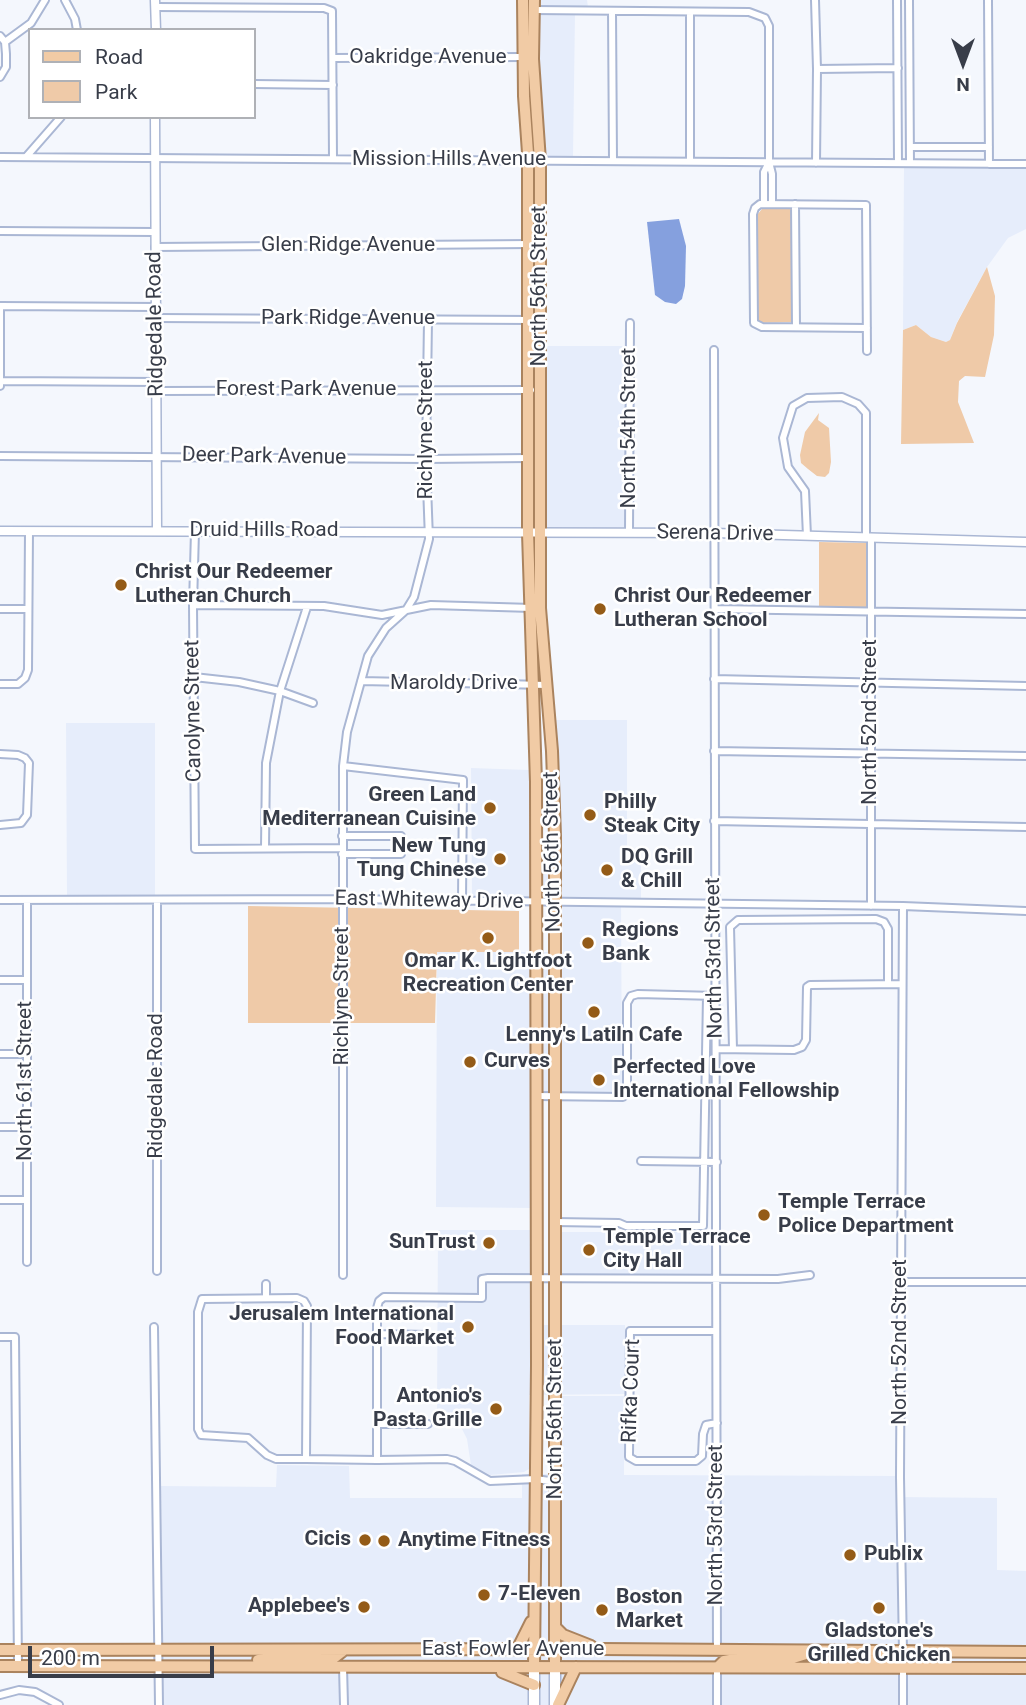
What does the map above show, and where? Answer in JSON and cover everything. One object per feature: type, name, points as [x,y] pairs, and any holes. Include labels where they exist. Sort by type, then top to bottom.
[{"type":"main road","name":"North 56th Street","points":[[529,5],[523,57],[534,244],[534,390],[540,533],[534,685],[537,903],[534,1705]]},
{"type":"main road","name":"North 56th Street","points":[[529,5],[540,161],[534,244]]},
{"type":"main road","name":"North 56th Street","points":[[534,390],[529,458],[528,533],[535,608],[547,685],[554,814],[556,1705]]},
{"type":"main road","points":[[536,814],[554,814]]},
{"type":"main road","points":[[537,966],[555,973]]},
{"type":"main road","points":[[537,979],[555,973]]},
{"type":"main road","points":[[537,1090],[555,1084]]},
{"type":"main road","points":[[517,1650],[533,1616]]},
{"type":"main road","points":[[555,1627],[564,1635],[600,1649]]},
{"type":"main road","name":"East Fowler Avenue","points":[[0,1650],[600,1649],[1026,1652]]},
{"type":"main road","points":[[247,1667],[252,1661],[335,1657],[344,1650]]},
{"type":"main road","points":[[718,1668],[724,1661],[793,1658],[818,1651]]},
{"type":"main road","points":[[794,1668],[838,1660],[891,1660],[903,1652]]},
{"type":"main road","points":[[903,1668],[918,1659],[962,1658],[992,1653]]},
{"type":"main road","points":[[975,1668],[1009,1661],[1026,1661]]},
{"type":"main road","name":"East Fowler Avenue","points":[[0,1666],[1026,1668]]},
{"type":"main road","points":[[556,1705],[576,1667]]},
{"type":"main road","points":[[489,1668],[512,1674],[534,1685]]},
{"type":"street","points":[[5,42],[32,23],[45,0]]},
{"type":"street","points":[[65,0],[76,28]]},
{"type":"street","points":[[815,0],[816,163]]},
{"type":"street","points":[[897,0],[898,163]]},
{"type":"street","points":[[909,0],[910,163]]},
{"type":"street","points":[[988,0],[989,164]]},
{"type":"street","points":[[156,28],[156,3],[324,8],[332,11],[332,159]]},
{"type":"street","points":[[529,5],[612,11],[749,12],[765,18],[769,26],[769,162],[772,174],[772,204]]},
{"type":"street","points":[[612,11],[613,160]]},
{"type":"street","points":[[690,12],[690,160]]},
{"type":"street","points":[[0,36],[5,42],[6,67],[0,76]]},
{"type":"street","name":"Oakridge Avenue","points":[[333,58],[523,57]]},
{"type":"street","points":[[817,69],[898,68]]},
{"type":"street","points":[[256,84],[332,85]]},
{"type":"street","points":[[26,157],[59,119]]},
{"type":"street","name":"Ridgedale Road","points":[[155,119],[157,531]]},
{"type":"street","points":[[909,146],[989,147]]},
{"type":"street","name":"Mission Hills Avenue","points":[[0,157],[1026,164]]},
{"type":"street","points":[[764,204],[764,172],[769,162]]},
{"type":"street","points":[[866,328],[762,327],[754,323],[755,208],[764,204],[866,205],[867,351]]},
{"type":"street","points":[[795,204],[796,327]]},
{"type":"street","points":[[0,231],[155,232]]},
{"type":"street","name":"Glen Ridge Avenue","points":[[155,247],[534,244]]},
{"type":"street","points":[[1,384],[0,306],[156,307]]},
{"type":"street","name":"Park Ridge Avenue","points":[[156,318],[534,320]]},
{"type":"street","name":"Richlyne Street","points":[[343,1275],[343,766],[347,732],[368,656],[386,628],[406,611],[414,597],[429,539],[425,459],[428,320]]},
{"type":"street","name":"North 54th Street","points":[[629,533],[630,323]]},
{"type":"street","name":"North 53rd Street","points":[[714,349],[718,1650]]},
{"type":"street","name":"Forest Park Avenue","points":[[1,384],[534,390]]},
{"type":"street","name":"North 52nd Street","points":[[807,536],[805,491],[788,467],[783,438],[793,406],[807,398],[842,397],[858,404],[866,413],[872,611],[871,906]]},
{"type":"street","name":"Deer Park Avenue","points":[[0,456],[529,458]]},
{"type":"street","name":"Druid Hills Road","points":[[0,531],[528,533]]},
{"type":"street","points":[[0,684],[18,684],[25,678],[28,670],[29,531]]},
{"type":"street","name":"Carolyne Street","points":[[195,531],[195,849],[265,848]]},
{"type":"street","name":"Serena Drive","points":[[528,533],[714,533],[1026,542]]},
{"type":"street","points":[[193,605],[324,606],[382,615],[431,605],[535,608]]},
{"type":"street","points":[[307,607],[280,691],[266,763],[265,848],[401,854],[401,836],[342,836]]},
{"type":"street","points":[[0,609],[28,609]]},
{"type":"street","points":[[715,609],[1026,614]]},
{"type":"street","points":[[194,677],[239,682],[280,691],[313,703]]},
{"type":"street","points":[[714,679],[1026,686]]},
{"type":"street","name":"Maroldy Drive","points":[[361,681],[547,685]]},
{"type":"street","points":[[714,751],[1026,756]]},
{"type":"street","points":[[0,754],[18,755],[29,763],[27,815],[21,823],[0,825]]},
{"type":"street","points":[[343,766],[463,780],[462,902]]},
{"type":"street","points":[[714,821],[1026,827]]},
{"type":"street","name":"East Whiteway Drive","points":[[0,900],[343,900],[903,906],[1026,911]]},
{"type":"street","name":"North 61st Street","points":[[27,900],[27,1262]]},
{"type":"street","name":"Ridgedale Road","points":[[157,900],[157,1271]]},
{"type":"street","name":"North 52nd Street","points":[[903,906],[900,1477],[903,1652]]},
{"type":"street","points":[[733,1049],[730,927],[738,920],[876,919],[884,922],[888,929],[888,984]]},
{"type":"street","points":[[0,980],[25,980]]},
{"type":"street","points":[[716,1049],[794,1050],[802,1047],[806,1040],[807,987],[810,985],[902,984]]},
{"type":"street","points":[[537,1090],[555,1097],[623,1097],[627,1089],[628,999],[638,994],[716,996]]},
{"type":"street","points":[[555,1222],[703,1226],[706,996]]},
{"type":"street","points":[[0,1054],[25,1054]]},
{"type":"street","points":[[627,1089],[716,1090]]},
{"type":"street","points":[[0,1127],[26,1128]]},
{"type":"street","points":[[641,1161],[717,1162]]},
{"type":"street","points":[[0,1200],[27,1200]]},
{"type":"street","points":[[377,1460],[377,1308],[384,1297],[482,1298],[482,1279],[778,1279],[810,1275]]},
{"type":"street","points":[[902,1282],[1026,1282]]},
{"type":"street","points":[[266,1284],[266,1298]]},
{"type":"street","points":[[306,1460],[307,1306],[304,1301],[297,1298],[202,1299],[199,1305],[198,1429],[205,1437],[248,1438],[267,1455],[276,1459],[306,1460],[447,1460],[455,1461],[490,1481],[536,1479],[556,1482]]},
{"type":"street","points":[[154,1327],[159,1705]]},
{"type":"street","name":"Rifka Court","points":[[716,1331],[630,1331],[629,1457],[636,1461],[696,1461],[702,1456],[706,1425],[717,1423]]},
{"type":"street","points":[[377,1334],[427,1335]]},
{"type":"street","points":[[0,1337],[15,1337],[18,1666]]},
{"type":"street","points":[[377,1424],[428,1424]]},
{"type":"street","points":[[343,1667],[344,1705]]},
{"type":"street","points":[[718,1668],[718,1705]]},
{"type":"street","points":[[903,1668],[903,1705]]},
{"type":"street","points":[[0,1695],[19,1690],[34,1692],[60,1705]]},
{"type":"shaded area","points":[[538,0],[587,0],[588,7],[538,7]]},
{"type":"shaded area","points":[[538,14],[575,14],[573,156],[543,157],[536,57]]},
{"type":"shaded area","points":[[904,166],[1026,168],[1026,229],[1008,238],[987,267],[950,340],[946,342],[931,337],[916,325],[903,330]]},
{"type":"shaded area","points":[[543,346],[627,346],[626,530],[543,530]]},
{"type":"shaded area","points":[[556,720],[627,720],[627,855],[641,855],[641,898],[621,899],[622,1094],[532,1093],[532,1208],[436,1207],[437,952],[563,952],[562,896],[472,896],[471,768],[529,770],[530,855],[561,856]]},
{"type":"shaded area","points":[[66,723],[155,723],[155,895],[67,895]]},
{"type":"shaded area","points":[[438,1230],[531,1230],[531,1325],[625,1325],[625,1394],[529,1395],[529,1469],[524,1472],[490,1475],[471,1465],[467,1439],[462,1429],[437,1409]]},
{"type":"shaded area","points":[[561,1232],[713,1232],[714,1275],[560,1274]]},
{"type":"shaded area","points":[[559,1396],[624,1396],[624,1475],[897,1476],[898,1497],[997,1498],[997,1570],[1026,1571],[1026,1705],[162,1705],[161,1486],[276,1487],[277,1465],[349,1466],[350,1498],[522,1498],[522,1474],[563,1474]]},
{"type":"green space","points":[[762,209],[792,209],[792,322],[757,323],[757,215]]},
{"type":"green space","points":[[987,267],[995,296],[994,335],[985,377],[965,376],[959,381],[958,402],[974,443],[901,444],[903,330],[916,325],[931,337],[946,342],[950,340]]},
{"type":"green space","points":[[819,413],[818,420],[829,428],[831,462],[829,473],[825,477],[817,476],[801,463],[800,455],[805,432]]},
{"type":"green space","points":[[819,542],[867,543],[867,608],[819,607]]},
{"type":"green space","points":[[248,906],[519,911],[519,952],[437,952],[435,1023],[248,1023]]},
{"type":"water","points":[[679,219],[686,246],[685,286],[682,299],[676,304],[665,302],[655,295],[647,222]]},
{"type":"place","name":"Christ Our Redeemer Lutheran Church","points":[[121,585]]},
{"type":"place","name":"Christ Our Redeemer Lutheran School","points":[[600,609]]},
{"type":"place","name":"Green Land Mediterranean Cuisine","points":[[490,808]]},
{"type":"place","name":"Philly Steak City","points":[[590,815]]},
{"type":"place","name":"New Tung Tung Chinese","points":[[500,859]]},
{"type":"place","name":"DQ Grill & Chill","points":[[607,870]]},
{"type":"place","name":"Omar K. Lightfoot Recreation Center","points":[[488,938]]},
{"type":"place","name":"Regions Bank","points":[[588,943]]},
{"type":"place","name":"Lenny's Latiln Cafe","points":[[594,1012]]},
{"type":"place","name":"Curves","points":[[470,1062]]},
{"type":"place","name":"Perfected Love International Fellowship","points":[[599,1080]]},
{"type":"place","name":"Temple Terrace Police Department","points":[[764,1215]]},
{"type":"place","name":"SunTrust","points":[[489,1243]]},
{"type":"place","name":"Temple Terrace City Hall","points":[[589,1250]]},
{"type":"place","name":"Jerusalem International Food Market","points":[[468,1327]]},
{"type":"place","name":"Antonio's Pasta Grille","points":[[496,1409]]},
{"type":"place","name":"Cicis","points":[[365,1540]]},
{"type":"place","name":"Anytime Fitness","points":[[384,1541]]},
{"type":"place","name":"Publix","points":[[850,1555]]},
{"type":"place","name":"7-Eleven","points":[[484,1595]]},
{"type":"place","name":"Applebee's","points":[[364,1607]]},
{"type":"place","name":"Gladstone's Grilled Chicken","points":[[879,1608]]},
{"type":"place","name":"Boston Market","points":[[602,1610]]}]
